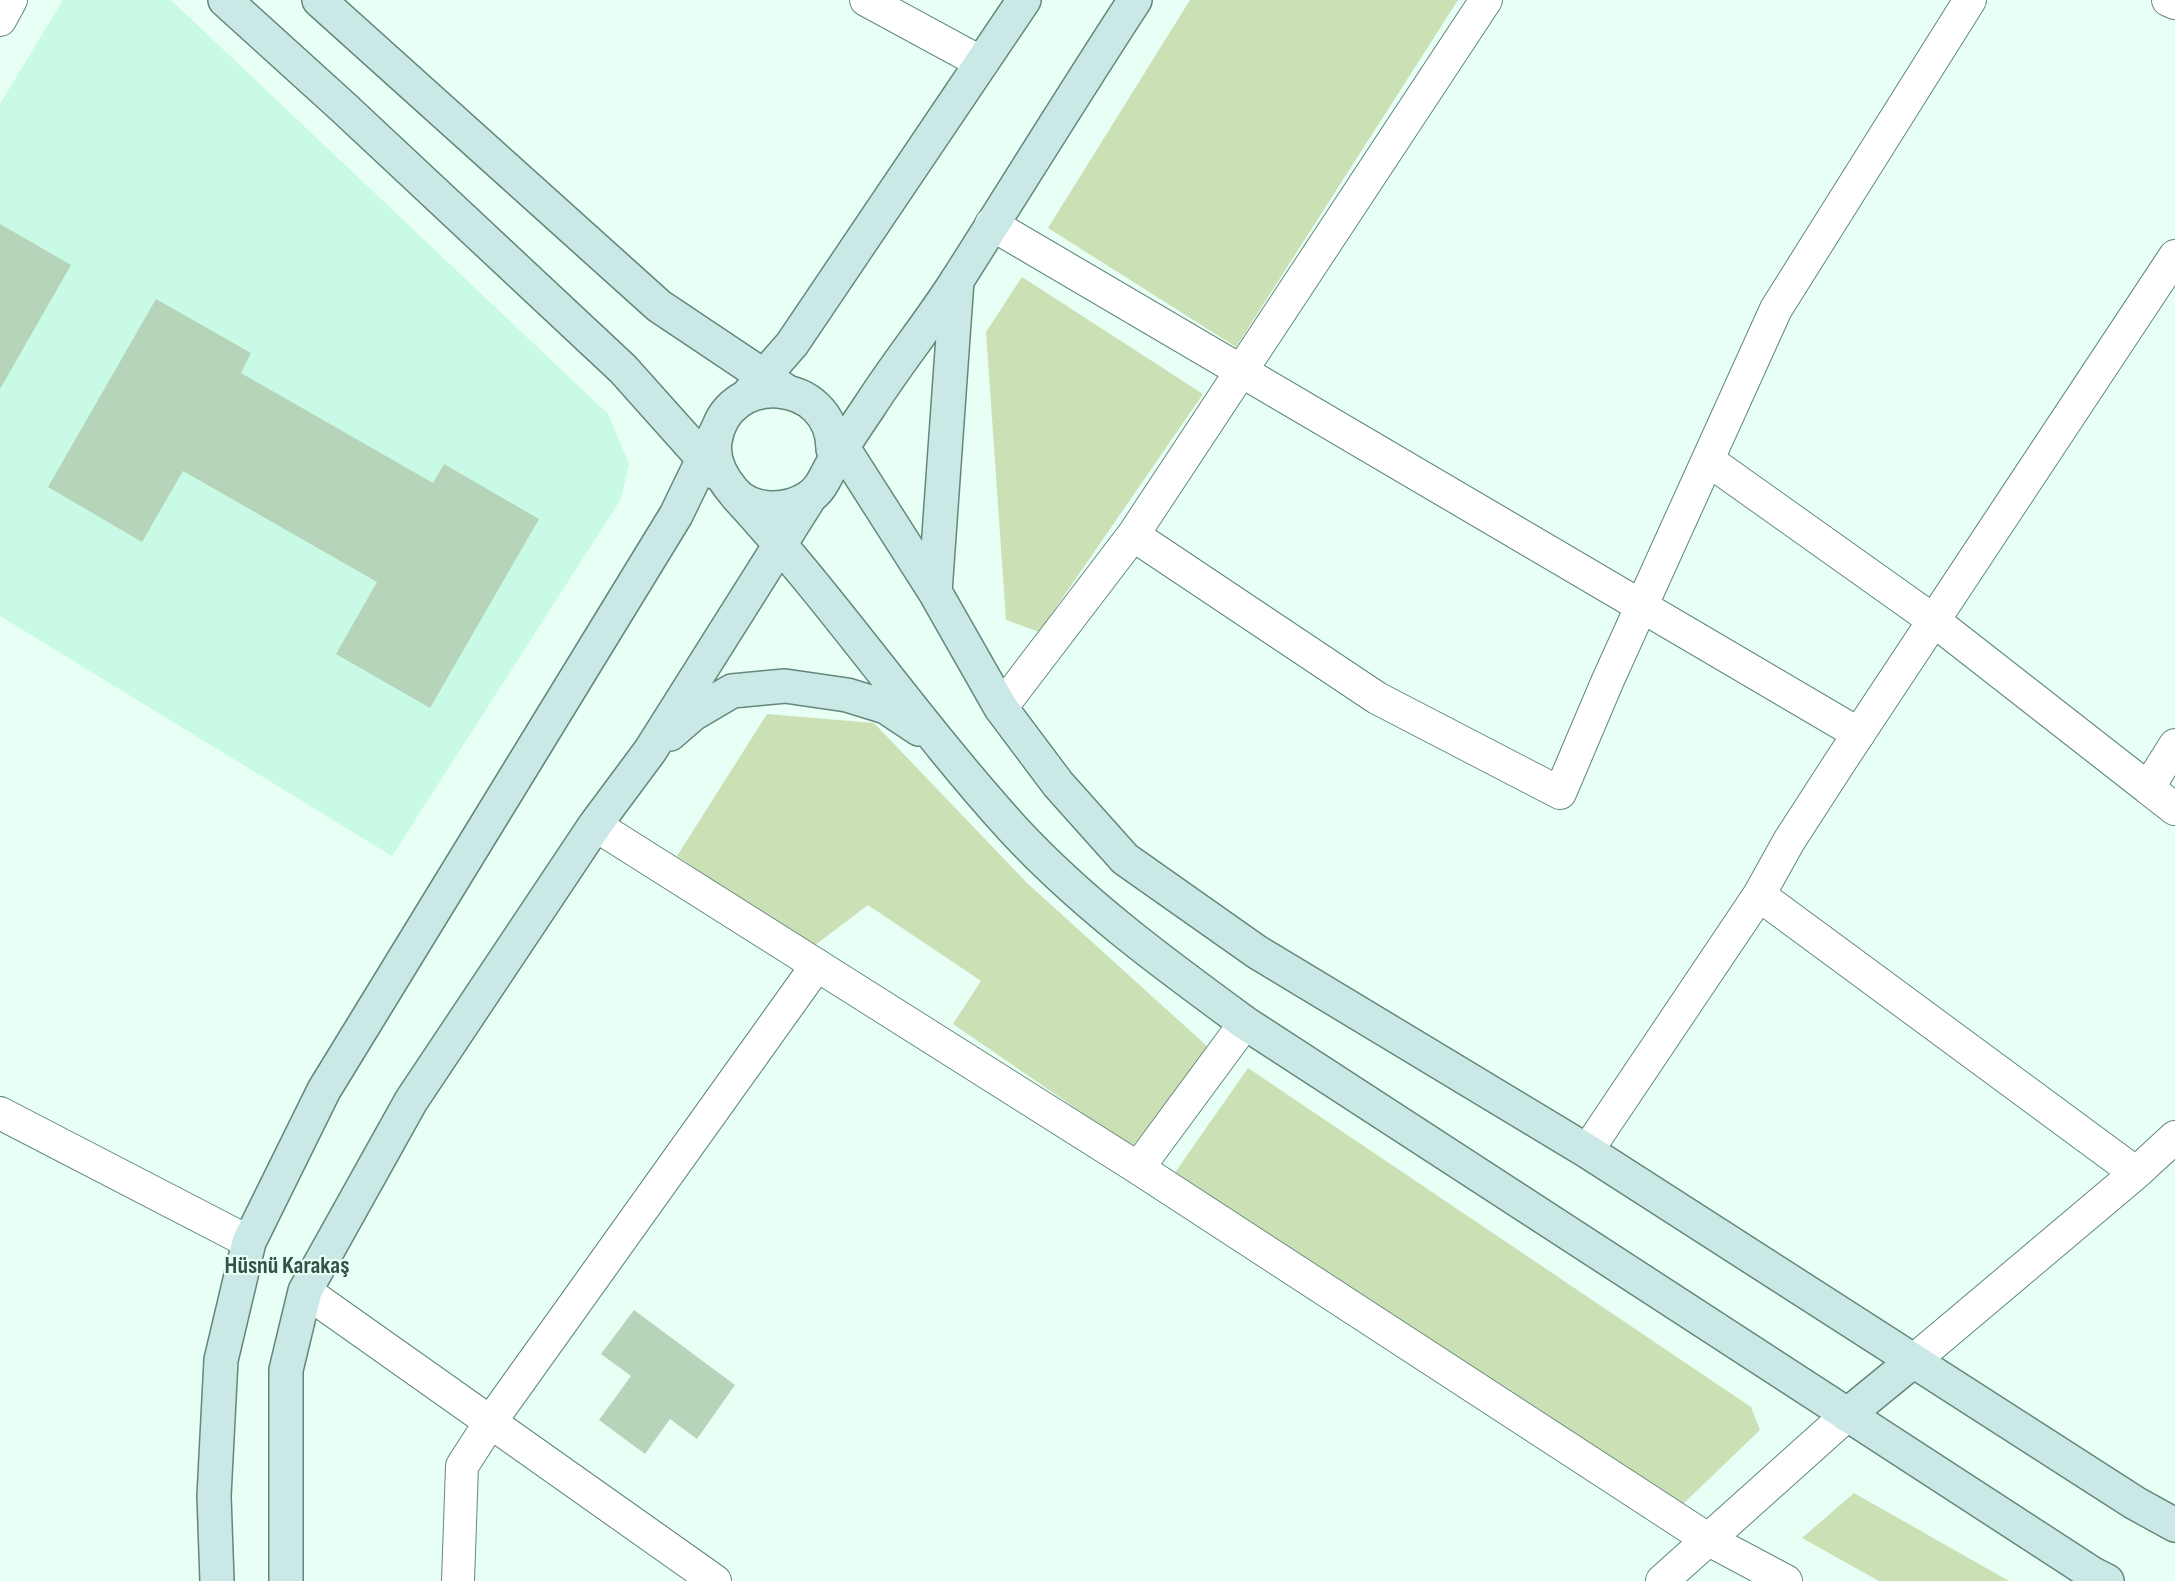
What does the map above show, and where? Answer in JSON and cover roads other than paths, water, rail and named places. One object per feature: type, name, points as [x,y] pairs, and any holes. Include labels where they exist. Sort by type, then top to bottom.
[{"type":"street","points":[[0,20],[11,0]]},
{"type":"street","points":[[225,0],[623,369],[780,543],[1012,828],[1086,901],[1184,979],[1245,1023],[1847,1415],[2107,1581]]},
{"type":"street","points":[[319,0],[659,306],[766,387],[804,398],[819,410],[835,447],[935,592],[1001,708],[1058,783],[1125,859],[1257,952],[1587,1151],[2135,1503],[2175,1525]]},
{"type":"street","points":[[866,0],[981,63]]},
{"type":"street","points":[[810,497],[792,506],[772,509],[753,505],[721,478],[720,424],[731,407],[766,387],[792,344],[1024,0]]},
{"type":"street","points":[[286,1581],[286,1370],[305,1291],[411,1101],[595,825],[650,751],[780,543],[810,497],[824,483],[835,447],[869,406],[957,280],[1135,0]]},
{"type":"street","points":[[1001,708],[1133,535],[1486,0]]},
{"type":"street","points":[[1133,535],[1377,699],[1560,793],[1641,607],[1776,309],[1970,0]]},
{"type":"street","points":[[2168,0],[2175,3]]},
{"type":"street","points":[[991,224],[1859,734]]},
{"type":"street","points":[[1587,1151],[1759,895],[1789,841],[2175,256]]},
{"type":"street","points":[[935,592],[957,280]]},
{"type":"street","points":[[1708,460],[1934,620],[2175,809]]},
{"type":"street","points":[[217,1581],[214,1496],[221,1360],[249,1242],[324,1090],[676,515],[721,478]]},
{"type":"street","points":[[650,751],[693,714],[732,691],[785,686],[847,694],[886,707],[941,743]]},
{"type":"street","points":[[2148,788],[2175,745]]},
{"type":"street","points":[[595,825],[1138,1168],[1709,1540],[1786,1581]]},
{"type":"street","points":[[1759,895],[2136,1173]]},
{"type":"street","points":[[458,1581],[462,1466],[491,1421],[817,965]]},
{"type":"street","points":[[1138,1168],[1245,1023]]},
{"type":"street","points":[[0,1113],[249,1242]]},
{"type":"street","points":[[1662,1581],[1847,1415],[2136,1173],[2175,1137]]},
{"type":"street","points":[[305,1291],[715,1581]]},
{"type":"district","name":"Hüsnü Karakaş","points":[[287,1267]]}]
